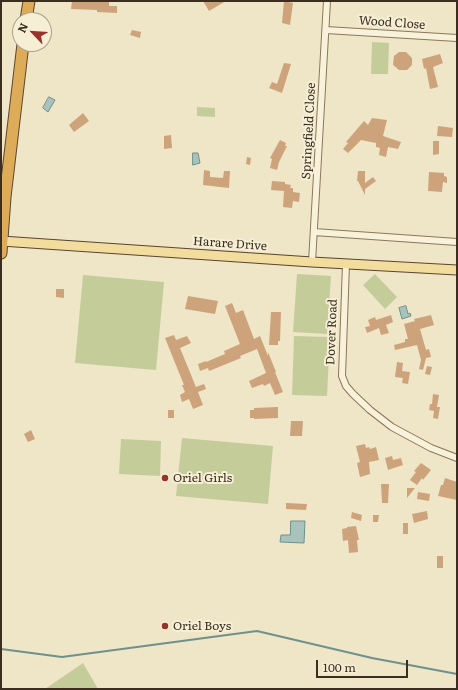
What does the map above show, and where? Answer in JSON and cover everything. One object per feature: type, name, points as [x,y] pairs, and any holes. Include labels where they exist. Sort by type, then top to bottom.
[{"type":"highway","points":[[27,12],[29,1]]},
{"type":"highway","points":[[1,253],[22,52]]},
{"type":"main road","name":"Harare Drive","points":[[2,241],[312,262],[457,270]]},
{"type":"street","name":"Springfield Close","points":[[312,262],[327,1]]},
{"type":"street","name":"Wood Close","points":[[326,30],[457,38]]},
{"type":"street","points":[[1,192],[8,178]]},
{"type":"street","points":[[314,232],[457,242]]},
{"type":"street","name":"Dover Road","points":[[346,264],[342,376],[346,386],[370,410],[392,427],[431,448],[457,458]]},
{"type":"green space","points":[[372,42],[389,43],[388,74],[371,74]]},
{"type":"green space","points":[[197,107],[215,108],[215,117],[197,116]]},
{"type":"green space","points":[[297,274],[331,276],[327,334],[293,332]]},
{"type":"green space","points":[[375,274],[397,297],[385,309],[363,285]]},
{"type":"green space","points":[[83,275],[164,282],[156,370],[75,363]]},
{"type":"green space","points":[[294,336],[330,337],[327,396],[292,395]]},
{"type":"green space","points":[[182,438],[273,446],[268,504],[176,496]]},
{"type":"green space","points":[[121,439],[161,441],[160,476],[119,474]]},
{"type":"green space","points":[[83,663],[98,689],[45,689]]},
{"type":"water","points":[[49,97],[55,100],[48,112],[43,108]]},
{"type":"water","points":[[193,153],[198,153],[200,163],[193,165]]},
{"type":"water","points":[[406,306],[408,314],[410,313],[411,316],[402,319],[399,308]]},
{"type":"water","points":[[291,521],[305,521],[304,543],[280,542],[281,535],[290,535]]},
{"type":"building","points":[[72,1],[109,1],[109,6],[117,6],[117,13],[97,12],[97,10],[71,9]]},
{"type":"building","points":[[203,1],[226,1],[209,11]]},
{"type":"building","points":[[284,1],[293,3],[290,25],[282,23]]},
{"type":"building","points":[[132,30],[141,32],[140,38],[130,35]]},
{"type":"building","points":[[399,52],[406,52],[412,58],[412,65],[407,70],[399,70],[393,65],[394,56]]},
{"type":"building","points":[[440,54],[443,63],[433,67],[438,87],[430,89],[426,68],[424,69],[422,59]]},
{"type":"building","points":[[284,63],[291,64],[282,93],[269,88],[272,82],[277,84]]},
{"type":"building","points":[[83,113],[89,121],[74,132],[69,125]]},
{"type":"building","points":[[372,118],[387,120],[383,136],[401,142],[398,149],[388,147],[386,157],[379,155],[380,148],[376,147],[376,143],[361,140],[348,153],[343,149],[348,143],[346,142],[364,121],[368,125]]},
{"type":"building","points":[[438,126],[453,128],[452,137],[437,136]]},
{"type":"building","points":[[171,135],[172,148],[164,149],[164,136]]},
{"type":"building","points":[[280,140],[286,143],[285,146],[287,146],[279,162],[277,170],[270,168],[272,159],[270,158]]},
{"type":"building","points":[[433,141],[439,141],[439,154],[433,155]]},
{"type":"building","points":[[247,157],[251,158],[250,165],[246,164]]},
{"type":"building","points":[[204,170],[210,171],[210,177],[223,178],[224,171],[230,171],[229,188],[203,185]]},
{"type":"building","points":[[358,171],[365,171],[365,183],[373,177],[376,181],[365,189],[365,195],[357,181]]},
{"type":"building","points":[[429,172],[444,173],[444,176],[447,177],[447,183],[443,182],[442,192],[428,191]]},
{"type":"building","points":[[272,181],[285,182],[285,184],[291,185],[290,188],[293,188],[293,192],[300,193],[299,202],[293,201],[292,208],[283,207],[284,191],[271,190]]},
{"type":"building","points":[[56,289],[64,289],[64,298],[56,297]]},
{"type":"building","points":[[188,296],[218,301],[215,314],[185,309]]},
{"type":"building","points":[[232,303],[236,313],[243,310],[254,339],[260,336],[268,356],[268,352],[283,392],[275,395],[270,383],[264,386],[263,384],[252,388],[249,381],[266,373],[257,349],[240,356],[241,358],[209,371],[208,368],[200,371],[198,364],[225,354],[224,351],[240,344],[225,306]]},
{"type":"building","points":[[271,312],[281,312],[280,341],[278,341],[278,345],[269,345]]},
{"type":"building","points":[[391,315],[393,322],[386,325],[389,333],[381,335],[379,328],[367,333],[365,327],[370,326],[368,320],[375,317],[376,320]]},
{"type":"building","points":[[431,315],[434,325],[420,329],[426,350],[429,349],[431,357],[426,358],[423,370],[419,369],[421,360],[417,345],[395,350],[394,345],[405,342],[405,339],[408,339],[404,324],[415,321],[414,319]]},
{"type":"building","points":[[174,335],[176,340],[187,336],[191,343],[180,348],[196,387],[204,384],[206,389],[198,392],[203,405],[193,409],[189,399],[182,402],[180,395],[185,392],[182,385],[184,385],[165,338]]},
{"type":"building","points":[[397,362],[403,363],[402,371],[410,372],[408,384],[402,383],[403,378],[395,377]]},
{"type":"building","points":[[427,366],[432,367],[430,375],[425,374]]},
{"type":"building","points":[[433,394],[439,395],[437,407],[440,407],[438,419],[433,418],[434,411],[429,410],[430,404],[432,404]]},
{"type":"building","points":[[278,407],[278,418],[250,418],[250,410],[254,410],[254,408]]},
{"type":"building","points":[[168,410],[174,410],[174,418],[168,418]]},
{"type":"building","points":[[291,421],[303,421],[302,436],[290,436]]},
{"type":"building","points":[[31,430],[35,439],[28,442],[24,434]]},
{"type":"building","points":[[365,444],[366,448],[369,447],[370,449],[376,447],[379,460],[369,462],[370,474],[360,477],[357,463],[360,462],[356,446]]},
{"type":"building","points":[[392,456],[393,460],[401,458],[403,465],[388,470],[385,458]]},
{"type":"building","points":[[421,463],[431,470],[417,485],[410,480],[416,472],[414,471]]},
{"type":"building","points":[[445,478],[457,482],[457,500],[438,496]]},
{"type":"building","points":[[381,484],[389,484],[388,503],[382,503]]},
{"type":"building","points":[[407,488],[415,488],[407,498]]},
{"type":"building","points":[[418,492],[430,494],[429,501],[417,499]]},
{"type":"building","points":[[286,503],[307,504],[306,510],[286,509]]},
{"type":"building","points":[[427,511],[428,519],[414,523],[412,514]]},
{"type":"building","points":[[352,512],[362,515],[361,521],[351,518]]},
{"type":"building","points":[[373,515],[379,515],[378,522],[373,522]]},
{"type":"building","points":[[403,523],[408,523],[408,534],[403,534]]},
{"type":"building","points":[[356,526],[359,540],[357,540],[358,552],[349,553],[348,540],[343,541],[342,529]]},
{"type":"building","points":[[437,556],[443,556],[443,568],[437,568]]},
{"type":"waterway","points":[[1,649],[62,657],[257,631],[372,658],[457,674]]},
{"type":"place","name":"Oriel Girls","points":[[165,478]]},
{"type":"place","name":"Oriel Boys","points":[[165,626]]}]
